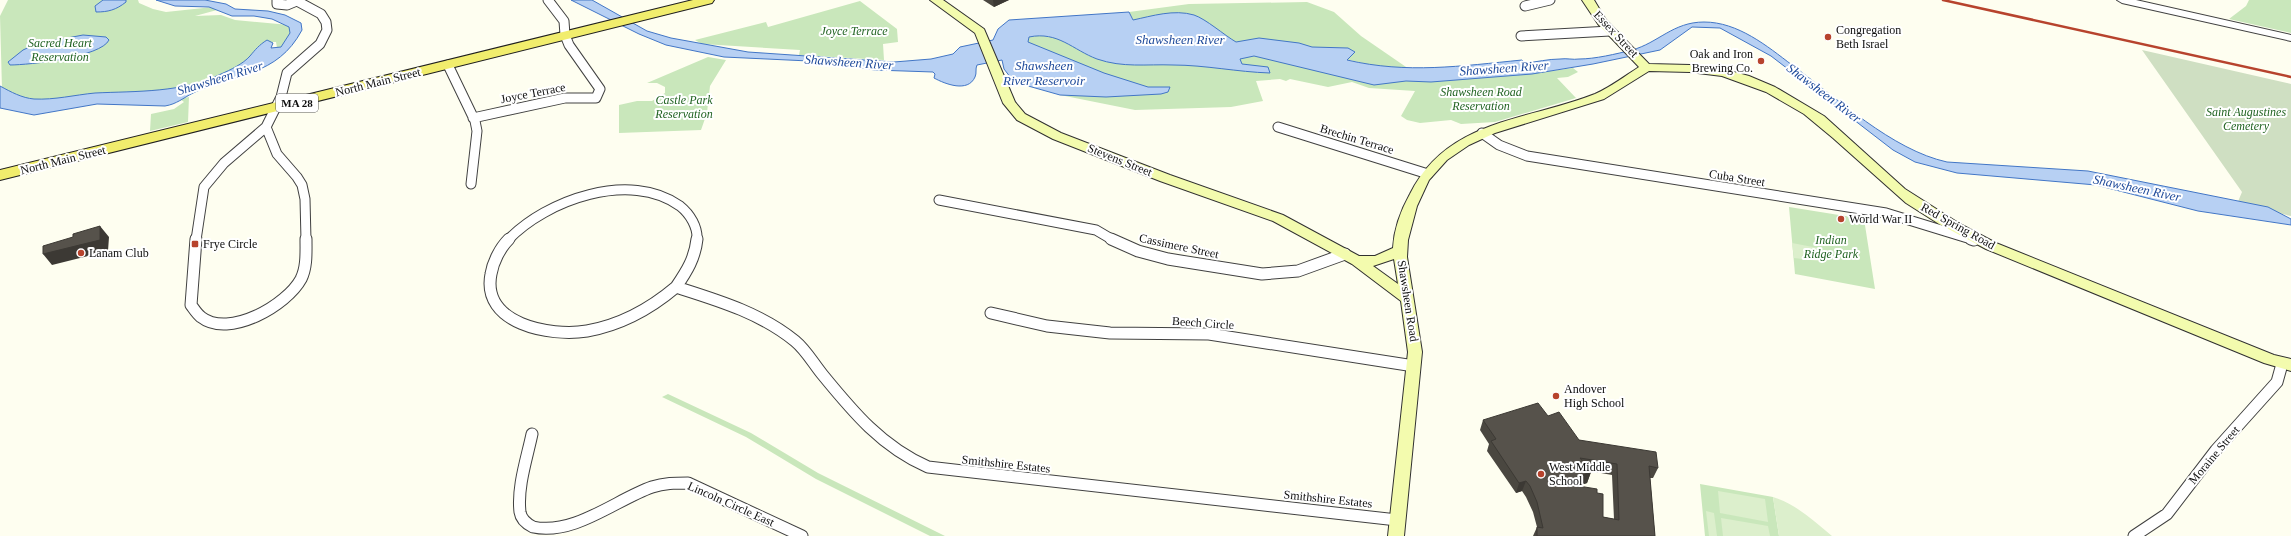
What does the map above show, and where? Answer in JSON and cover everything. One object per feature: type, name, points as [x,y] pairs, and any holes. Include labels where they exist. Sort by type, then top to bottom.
[{"type":"main road","name":"North Main Street","points":[[0,175],[708,0]]},
{"type":"main road","name":"Stevens Street","points":[[936,0],[980,31],[1009,103],[1014,111],[1028,122],[1057,136],[1165,178],[1278,218],[1357,261],[1407,298]]},
{"type":"main road","name":"Essex Street","points":[[1588,0],[1610,32],[1643,63]]},
{"type":"main road","name":"Shawsheen Road","points":[[1397,528],[1414,366],[1414,340],[1400,251],[1407,216],[1413,198],[1428,174],[1457,146],[1482,132],[1600,96],[1618,87],[1643,63]]},
{"type":"main road","name":"Red Spring Road","points":[[1643,63],[1716,71],[1756,84],[1821,120],[1876,172],[1902,193],[1934,215],[1991,246],[2287,364]]},
{"type":"main road","points":[[1357,261],[1377,261],[1400,251]]},
{"type":"street","points":[[266,127],[277,154],[303,187],[305,254],[303,274],[296,286],[284,299],[265,312],[237,321],[220,323],[206,322],[197,315],[191,305],[202,193],[217,170],[266,127],[274,108],[281,97],[288,73],[321,43],[326,33],[327,25],[324,18],[310,6],[298,1],[282,5],[277,4],[277,0]]},
{"type":"street","points":[[548,0],[564,21],[565,35]]},
{"type":"street","points":[[1525,6],[1550,0]]},
{"type":"street","points":[[2122,0],[2291,38]]},
{"type":"street","points":[[1521,36],[1610,32]]},
{"type":"street","name":"Joyce Terrace","points":[[473,118],[565,98],[596,98],[600,89],[598,83],[569,45],[565,35]]},
{"type":"street","points":[[448,65],[473,118],[477,131],[471,184]]},
{"type":"street","name":"Brechin Terrace","points":[[1278,127],[1428,174]]},
{"type":"street","name":"Cuba Street","points":[[1482,132],[1499,145],[1527,156],[1886,213],[1910,219],[1991,246]]},
{"type":"street","points":[[635,191],[661,197],[672,202],[690,215],[695,224],[698,233],[697,254],[689,271],[676,287],[651,307],[630,318],[602,327],[568,332],[536,330],[511,319],[494,303],[489,283],[492,266],[500,250],[509,239],[531,220],[559,205],[582,197],[605,192],[635,191]]},
{"type":"street","name":"Cassimere Street","points":[[940,200],[1096,230],[1113,242],[1144,254],[1230,269],[1269,274],[1292,272],[1323,264],[1345,254]]},
{"type":"street","name":"Smithshire Estates","points":[[676,287],[740,309],[768,323],[796,342],[855,414],[877,436],[906,459],[928,467],[1397,528]]},
{"type":"street","name":"Beech Circle","points":[[991,313],[1047,326],[1110,333],[1209,334],[1414,366]]},
{"type":"street","name":"Moraine Street","points":[[2134,536],[2167,514],[2216,450],[2277,382],[2287,364]]},
{"type":"street","name":"Lincoln Circle East","points":[[532,434],[520,490],[519,506],[522,520],[537,530],[555,533],[584,528],[649,489],[668,482],[680,482],[788,533],[802,536]]},
{"type":"green space","name":"Sacred Heart Reservation","points":[[8,0],[138,0],[139,3],[153,9],[166,12],[213,7],[217,10],[195,16],[221,15],[235,20],[300,26],[288,48],[277,48],[276,42],[269,42],[239,73],[159,92],[33,102],[2,89],[0,16]]},
{"type":"green space","points":[[2249,0],[2291,0],[2291,33],[2229,19],[2246,6]]},
{"type":"green space","name":"Joyce Terrace","points":[[860,1],[897,29],[898,42],[883,44],[884,60],[799,55],[800,50],[702,44],[695,40],[766,22],[768,27]]},
{"type":"green space","points":[[1307,2],[1334,12],[1361,36],[1409,69],[1371,65],[1345,59],[1213,46],[1138,29],[1129,12],[1189,4]]},
{"type":"green space","name":"Shawsheen Road Reservation","points":[[1015,32],[1061,38],[1097,59],[1224,55],[1263,56],[1340,73],[1551,71],[1573,68],[1578,72],[1568,77],[1557,78],[1576,98],[1495,122],[1461,124],[1451,120],[1420,123],[1407,120],[1401,116],[1415,91],[1369,88],[1352,82],[1328,87],[1290,79],[1286,81],[1280,79],[1256,81],[1263,101],[1231,107],[1135,110],[1060,95],[1079,94]]},
{"type":"green space","name":"Saint Augustines Cemetery","points":[[2142,50],[2291,84],[2291,216],[2237,204],[2242,192]]},
{"type":"green space","name":"Castle Park Reservation","points":[[708,57],[726,60],[710,86],[707,113],[701,130],[619,133],[619,105],[637,101],[652,101],[665,93],[665,87],[657,83],[647,83]]},
{"type":"green space","points":[[189,97],[188,122],[150,131],[151,114],[174,109],[184,102],[180,99]]},
{"type":"green space","name":"Indian Ridge Park","points":[[1789,207],[1864,219],[1875,289],[1795,274]]},
{"type":"green space","points":[[1792,243],[1818,248],[1819,261],[1794,258]]},
{"type":"green space","points":[[668,394],[751,433],[818,473],[945,536],[930,536],[816,479],[746,437],[662,397]]},
{"type":"green space","points":[[1700,484],[1773,497],[1779,536],[1705,536]]},
{"type":"green space","points":[[1718,491],[1765,499],[1768,522],[1720,513]]},
{"type":"green space","points":[[1773,497],[1797,508],[1832,536],[1779,536]]},
{"type":"green space","points":[[1706,511],[1714,513],[1717,536],[1709,536]]},
{"type":"green space","points":[[1721,518],[1768,526],[1770,536],[1723,536]]},
{"type":"water","points":[[103,0],[126,0],[126,2],[112,10],[96,12],[95,6]]},
{"type":"water","name":"Shawsheen River","points":[[156,0],[205,0],[226,4],[235,9],[268,11],[285,15],[301,23],[302,30],[292,45],[280,57],[268,65],[254,72],[209,86],[169,105],[97,104],[34,115],[0,108],[0,86],[25,97],[42,99],[95,93],[159,90],[191,85],[225,72],[244,62],[267,40],[273,43],[271,48],[281,47],[290,33],[289,27],[272,19],[254,16],[232,16],[209,7],[175,6]]},
{"type":"water","name":"Shawsheen River","points":[[571,0],[592,0],[647,31],[671,38],[748,52],[894,62],[931,59],[953,54],[960,47],[993,40],[998,29],[1009,20],[1129,12],[1133,20],[1163,14],[1186,13],[1199,17],[1236,42],[1259,38],[1299,43],[1312,47],[1348,48],[1355,52],[1347,60],[1391,67],[1413,68],[1434,68],[1522,60],[1525,63],[1556,59],[1585,59],[1599,57],[1626,52],[1641,47],[1683,25],[1704,22],[1717,23],[1729,26],[1762,43],[1846,107],[1886,135],[1926,156],[1947,162],[2088,171],[2268,207],[2291,219],[2291,225],[2198,211],[2096,185],[1957,173],[1915,162],[1893,150],[1771,56],[1720,28],[1692,27],[1660,50],[1593,64],[1532,74],[1431,82],[1406,81],[1374,85],[1254,56],[1240,59],[1242,64],[1268,67],[1270,73],[1185,65],[1116,64],[1097,59],[1057,39],[1039,36],[1029,37],[1028,42],[1104,73],[1148,87],[1170,87],[1168,92],[1161,94],[1106,97],[1060,95],[1014,82],[1004,69],[1002,60],[977,65],[976,76],[972,82],[967,85],[956,86],[934,78],[935,74],[933,72],[875,70],[809,61],[724,57],[666,45],[639,34]]},
{"type":"water","points":[[83,35],[106,37],[109,40],[103,46],[93,51],[64,59],[19,65],[10,65],[8,62],[23,50],[36,44]]},
{"type":"building","points":[[100,226],[100,240],[43,254],[43,246],[73,237],[73,234]]},
{"type":"building","name":"West Middle School","points":[[1538,403],[1548,416],[1559,412],[1579,440],[1656,452],[1658,468],[1649,466],[1655,536],[1537,536],[1537,527],[1543,528],[1537,502],[1530,486],[1526,481],[1519,483],[1491,441],[1496,439],[1483,420]],"holes":[[[1580,458],[1617,464],[1619,520],[1603,517],[1603,494],[1597,493],[1597,489],[1560,483],[1591,472]]]},
{"type":"railway","points":[[1943,0],[2291,77]]},
{"type":"place","name":"Congregation Beth Israel","points":[[1828,37]]},
{"type":"place","name":"Oak and Iron Brewing Co.","points":[[1761,61]]},
{"type":"place","name":"World War II","points":[[1841,219]]},
{"type":"place","name":"Frye Circle","points":[[195,244]]},
{"type":"place","name":"Lanam Club","points":[[81,253]]},
{"type":"place","name":"Andover High School","points":[[1556,396]]},
{"type":"place","name":"West Middle School","points":[[1541,474]]},
{"type":"water label","name":"Shawsheen River Reservoir","points":[[1044,72]]}]
